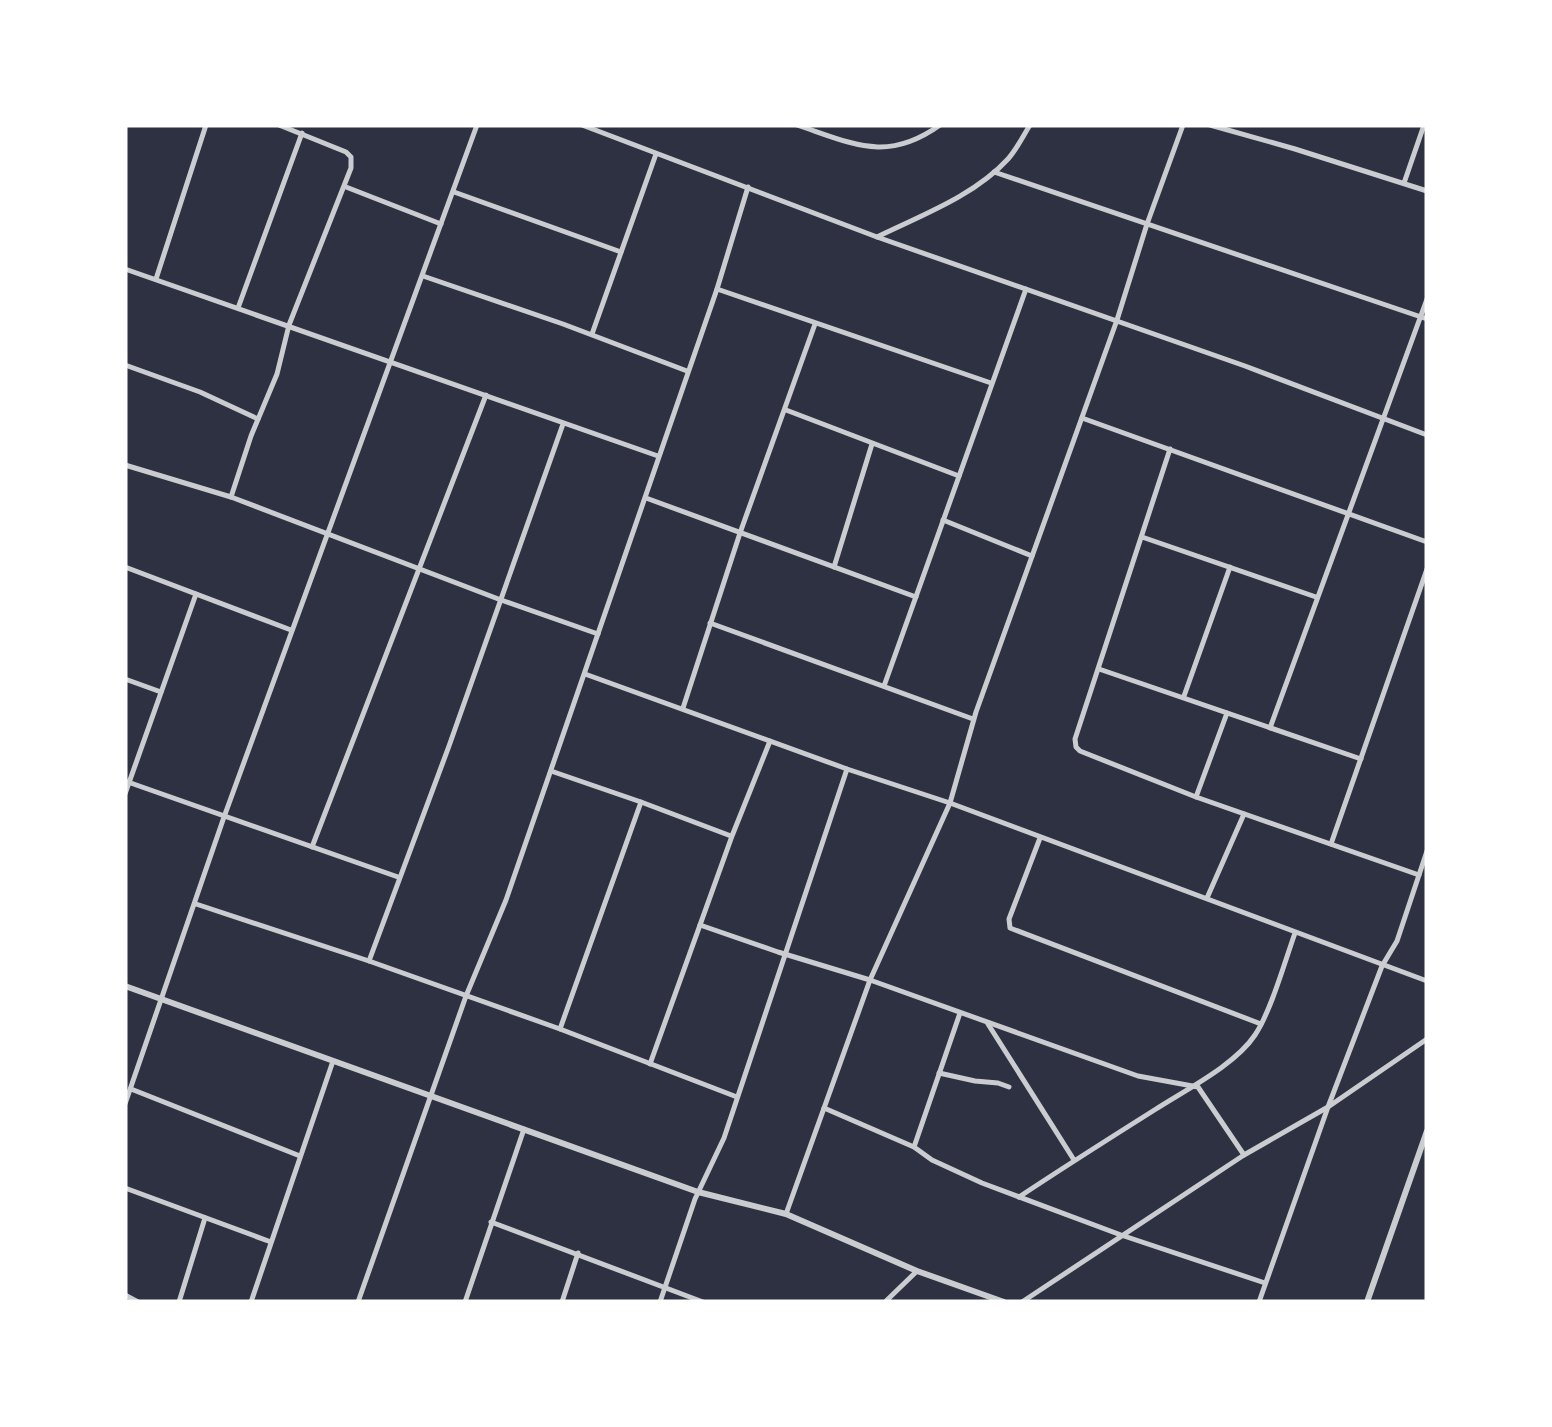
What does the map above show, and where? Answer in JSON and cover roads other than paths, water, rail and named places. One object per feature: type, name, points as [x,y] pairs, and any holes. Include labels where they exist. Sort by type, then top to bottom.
[{"type":"street","points":[[156,280],[206,125]]},
{"type":"street","points":[[232,497],[277,374],[289,325],[351,168],[349,154],[278,125]]},
{"type":"street","points":[[125,1104],[224,816],[477,125]]},
{"type":"street","points":[[582,125],[1427,435]]},
{"type":"street","points":[[797,125],[878,149],[908,144],[940,125]]},
{"type":"street","points":[[878,236],[957,197],[993,171],[1008,158],[1030,125]]},
{"type":"street","points":[[786,1214],[870,980],[950,803],[973,719],[1183,125]]},
{"type":"street","points":[[1210,125],[1234,128],[1427,191]]},
{"type":"street","points":[[1404,183],[1424,125]]},
{"type":"street","points":[[238,308],[302,133]]},
{"type":"street","points":[[592,334],[656,153]]},
{"type":"street","points":[[993,171],[1424,318]]},
{"type":"street","points":[[345,186],[441,224]]},
{"type":"street","points":[[358,1302],[466,996],[506,900],[717,289],[748,187]]},
{"type":"street","points":[[454,192],[620,252]]},
{"type":"street","points":[[125,269],[658,456]]},
{"type":"street","points":[[422,276],[688,371]]},
{"type":"street","points":[[717,289],[992,383]]},
{"type":"street","points":[[884,686],[1026,289]]},
{"type":"street","points":[[1270,728],[1316,596],[1424,318],[1427,299]]},
{"type":"street","points":[[682,709],[740,533],[816,324]]},
{"type":"street","points":[[125,365],[258,419]]},
{"type":"street","points":[[312,847],[486,396]]},
{"type":"street","points":[[786,410],[959,476]]},
{"type":"street","points":[[1081,417],[1427,542]]},
{"type":"street","points":[[369,961],[564,424]]},
{"type":"street","points":[[834,567],[872,444]]},
{"type":"street","points":[[1170,449],[1075,739],[1076,748],[1196,797],[1419,875]]},
{"type":"street","points":[[125,465],[232,497],[598,634]]},
{"type":"street","points":[[646,498],[916,597]]},
{"type":"street","points":[[943,520],[1032,556]]},
{"type":"street","points":[[1142,537],[1316,596]]},
{"type":"street","points":[[125,567],[292,630]]},
{"type":"street","points":[[1184,697],[1230,567]]},
{"type":"street","points":[[1331,844],[1427,569]]},
{"type":"street","points":[[125,794],[196,594]]},
{"type":"street","points":[[710,624],[973,719]]},
{"type":"street","points":[[1098,668],[1361,759]]},
{"type":"street","points":[[584,674],[950,803],[1427,981]]},
{"type":"street","points":[[125,679],[162,692]]},
{"type":"street","points":[[1196,797],[1227,713]]},
{"type":"street","points":[[650,1064],[770,741]]},
{"type":"street","points":[[660,1302],[698,1192],[716,1159],[848,769]]},
{"type":"street","points":[[550,771],[732,836]]},
{"type":"street","points":[[127,782],[398,877]]},
{"type":"street","points":[[560,1029],[641,802]]},
{"type":"street","points":[[1206,899],[1244,814]]},
{"type":"street","points":[[1040,838],[1010,918],[1010,928],[1261,1024]]},
{"type":"street","points":[[1259,1302],[1328,1107],[1382,966],[1397,941],[1427,851]]},
{"type":"street","points":[[196,904],[560,1029],[736,1097]]},
{"type":"street","points":[[700,924],[1138,1076],[1193,1085],[1201,1090],[1244,1156]]},
{"type":"street","points":[[1019,1197],[1193,1085],[1246,1046],[1261,1024],[1296,934]]},
{"type":"street","points":[[125,986],[698,1192],[786,1214],[918,1272],[1004,1302]]},
{"type":"street","points":[[914,1147],[960,1012]]},
{"type":"street","points":[[986,1022],[1074,1160]]},
{"type":"street","points":[[1022,1302],[1244,1156],[1328,1107],[1427,1039]]},
{"type":"street","points":[[251,1302],[334,1061]]},
{"type":"street","points":[[940,1072],[1008,1087]]},
{"type":"street","points":[[131,1089],[301,1156]]},
{"type":"street","points":[[824,1108],[1019,1197],[1122,1236],[1265,1282]]},
{"type":"street","points":[[465,1302],[524,1129]]},
{"type":"street","points":[[1367,1302],[1427,1131]]},
{"type":"street","points":[[125,1188],[271,1242]]},
{"type":"street","points":[[179,1302],[205,1218]]},
{"type":"street","points":[[491,1222],[703,1302]]},
{"type":"street","points":[[562,1302],[578,1253]]},
{"type":"street","points":[[886,1302],[918,1272]]},
{"type":"street","points":[[125,1296],[138,1302]]}]
